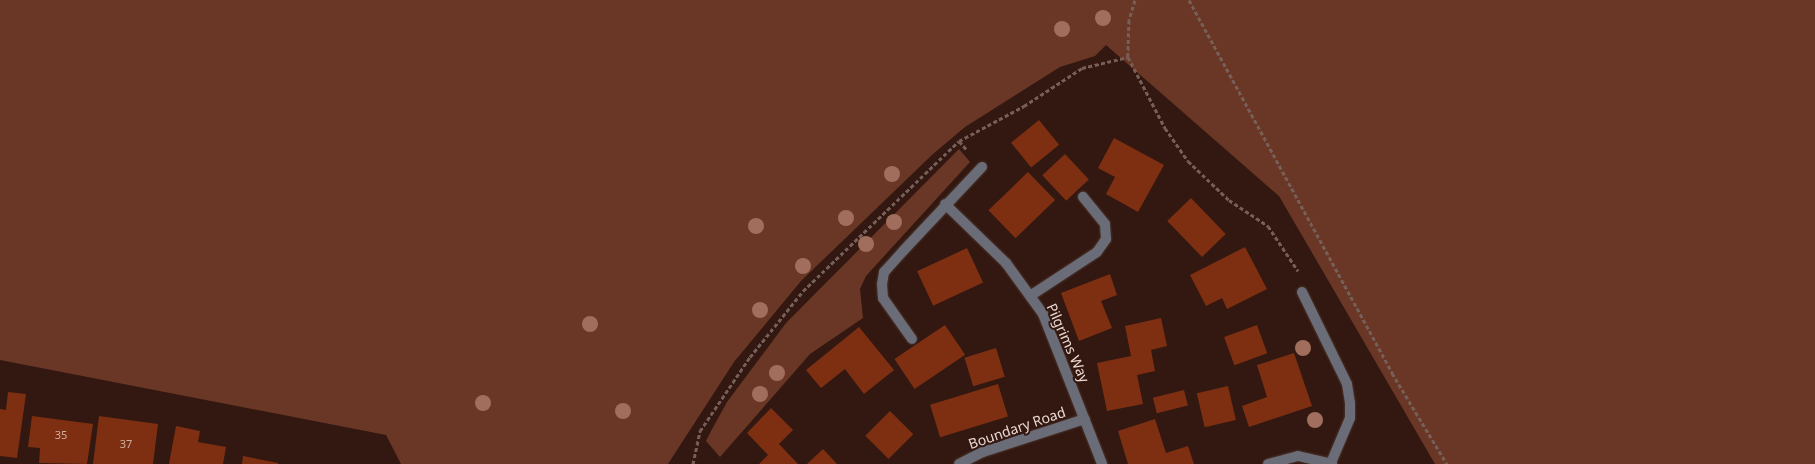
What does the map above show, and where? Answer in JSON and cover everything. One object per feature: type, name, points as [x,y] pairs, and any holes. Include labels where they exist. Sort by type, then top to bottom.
[{"type":"street","points":[[912,339],[883,298],[882,284],[884,272],[945,204],[982,167]]},
{"type":"street","points":[[1030,296],[1097,252],[1106,238],[1105,224],[1083,197]]},
{"type":"street","name":"Pilgrims Way","points":[[945,204],[1006,263],[1043,314],[1102,464]]},
{"type":"street","points":[[1268,464],[1298,456],[1332,464],[1350,418],[1347,384],[1302,292]]},
{"type":"street","name":"Boundary Road","points":[[959,464],[983,452],[1085,419]]},
{"type":"path","points":[[1136,0],[1129,20],[1128,56],[1164,128],[1188,162],[1229,200],[1268,226],[1305,281],[1302,292]]},
{"type":"path","points":[[1189,0],[1392,373],[1447,464]]},
{"type":"path","points":[[693,464],[700,432],[750,356],[803,291],[959,141],[1024,106],[1082,68],[1128,56]]},
{"type":"shaded area","points":[[0,0],[1815,0],[1815,464],[1435,464],[1279,196],[1106,45],[1095,56],[1060,67],[965,127],[933,154],[801,281],[734,362],[668,464],[401,464],[386,435],[0,360]]},
{"type":"shaded area","points":[[959,149],[970,162],[866,276],[860,289],[863,318],[810,354],[720,457],[706,441],[727,402],[786,323]]},
{"type":"building","points":[[1039,120],[1059,145],[1031,168],[1011,143]]},
{"type":"building","points":[[1114,138],[1164,165],[1138,212],[1106,194],[1115,177],[1098,168]]},
{"type":"building","points":[[1065,154],[1089,180],[1066,201],[1042,175]]},
{"type":"building","points":[[1028,172],[1055,200],[1016,238],[988,210]]},
{"type":"building","points":[[1191,198],[1226,234],[1202,257],[1167,221]]},
{"type":"building","points":[[1245,247],[1267,289],[1227,309],[1222,298],[1206,306],[1190,275]]},
{"type":"building","points":[[967,248],[983,282],[933,306],[917,271]]},
{"type":"building","points":[[1110,274],[1117,295],[1101,301],[1112,328],[1079,341],[1061,293]]},
{"type":"building","points":[[1161,318],[1167,346],[1151,350],[1155,371],[1137,375],[1143,404],[1107,411],[1097,363],[1131,356],[1125,326]]},
{"type":"building","points":[[945,325],[965,355],[915,389],[894,359]]},
{"type":"building","points":[[1257,325],[1267,353],[1234,365],[1224,337]]},
{"type":"building","points":[[859,327],[894,370],[864,394],[845,369],[821,388],[806,370]]},
{"type":"building","points":[[996,348],[1005,377],[973,386],[964,358]]},
{"type":"building","points":[[1294,353],[1312,406],[1249,427],[1242,406],[1267,397],[1257,365]]},
{"type":"building","points":[[998,384],[1008,417],[940,437],[930,405]]},
{"type":"building","points":[[1228,386],[1236,420],[1205,427],[1197,393]]},
{"type":"building","points":[[1184,390],[1188,406],[1157,413],[1153,398]]},
{"type":"building","points":[[8,392],[26,394],[17,458],[0,456],[0,409],[6,410]]},
{"type":"building","points":[[771,408],[793,430],[779,444],[798,464],[759,464],[768,455],[747,433]]},
{"type":"building","points":[[890,411],[913,434],[889,459],[865,436]]},
{"type":"building","points":[[32,416],[93,424],[87,464],[39,463],[40,448],[28,447]]},
{"type":"building","points":[[99,416],[158,424],[153,464],[93,464]]},
{"type":"building","points":[[1155,419],[1166,453],[1188,446],[1194,464],[1128,464],[1118,431]]},
{"type":"building","points":[[176,426],[200,431],[198,442],[226,447],[223,464],[169,464]]},
{"type":"building","points":[[823,449],[837,464],[807,464]]},
{"type":"building","points":[[243,456],[278,463],[278,464],[242,464]]}]
